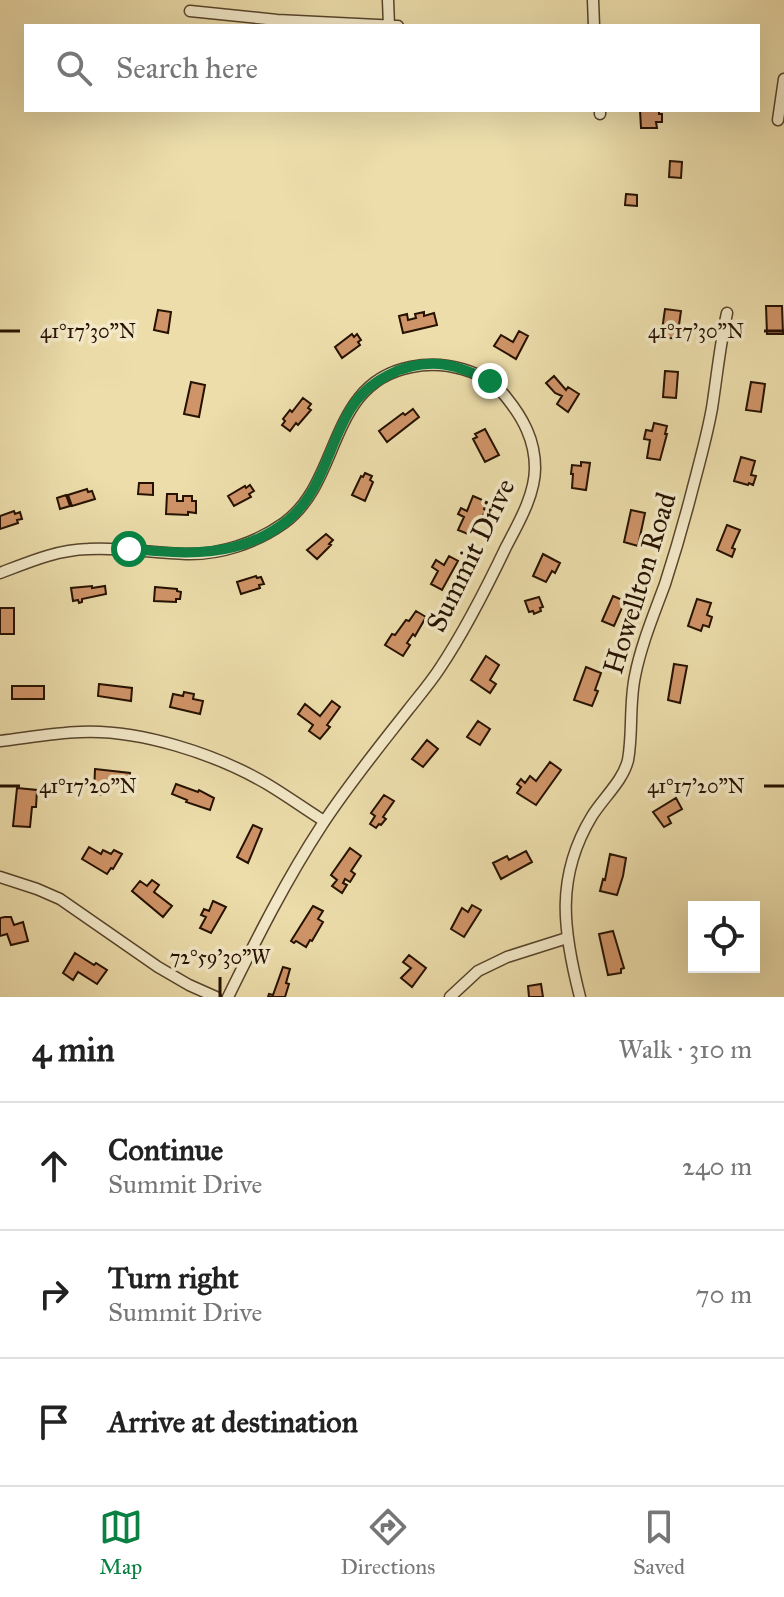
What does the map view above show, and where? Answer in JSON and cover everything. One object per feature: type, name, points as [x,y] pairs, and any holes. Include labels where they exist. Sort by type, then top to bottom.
[{"type":"street","points":[[388,0],[389,24]]},
{"type":"street","points":[[593,0],[594,24]]},
{"type":"street","points":[[190,11],[352,24]]},
{"type":"street","points":[[778,120],[784,79]]},
{"type":"street","name":"Howellton Road","points":[[580,997],[565,917],[570,864],[579,838],[594,812],[626,768],[635,673],[692,492],[711,411],[727,313]]},
{"type":"street","name":"Summit Drive","points":[[0,573],[51,554],[86,549],[207,553],[231,548],[266,534],[287,521],[306,502],[357,398],[377,382],[408,367],[451,366],[490,381],[509,400],[528,429],[534,449],[535,471],[528,501],[475,611],[439,670],[324,821],[265,921],[228,997]]},
{"type":"street","points":[[0,741],[81,732],[117,733],[155,740],[192,751],[253,777],[324,821]]},
{"type":"street","points":[[0,877],[60,899],[158,967],[216,997]]},
{"type":"street","points":[[450,997],[478,971],[507,957],[567,938]]},
{"type":"building","points":[[640,112],[662,114],[662,122],[656,122],[657,128],[641,128]]},
{"type":"building","points":[[670,161],[682,162],[681,178],[669,177]]},
{"type":"building","points":[[626,194],[637,195],[637,206],[625,205]]},
{"type":"building","points":[[766,306],[782,306],[783,334],[767,334]]},
{"type":"building","points":[[665,309],[681,311],[677,339],[661,337]]},
{"type":"building","points":[[158,310],[171,312],[168,333],[154,330]]},
{"type":"building","points":[[424,312],[424,316],[434,313],[437,325],[403,333],[399,316],[407,314],[408,320]]},
{"type":"building","points":[[519,331],[528,336],[516,359],[494,346],[501,335],[513,342]]},
{"type":"building","points":[[352,334],[354,337],[357,334],[360,345],[342,358],[335,347]]},
{"type":"building","points":[[665,371],[678,372],[676,398],[663,397]]},
{"type":"building","points":[[554,376],[566,390],[568,387],[579,394],[568,412],[557,404],[562,396],[546,383]]},
{"type":"building","points":[[191,382],[205,385],[199,417],[184,414]]},
{"type":"building","points":[[751,382],[765,384],[761,412],[746,410]]},
{"type":"building","points":[[303,398],[311,404],[308,408],[311,410],[290,431],[282,425],[283,419]]},
{"type":"building","points":[[413,409],[419,417],[387,442],[379,431]]},
{"type":"building","points":[[654,423],[667,426],[660,460],[647,458],[650,440],[644,439],[646,430],[652,431]]},
{"type":"building","points":[[485,429],[499,455],[485,462],[473,439],[477,437],[475,434]]},
{"type":"building","points":[[741,457],[755,461],[751,475],[756,476],[753,485],[734,481]]},
{"type":"building","points":[[581,462],[590,463],[586,490],[572,488],[572,465],[581,466]]},
{"type":"building","points":[[365,473],[372,476],[370,480],[373,482],[365,501],[352,495]]},
{"type":"building","points":[[139,483],[153,483],[153,495],[138,494]]},
{"type":"building","points":[[250,485],[254,491],[249,494],[251,497],[234,506],[228,496]]},
{"type":"building","points":[[87,489],[88,492],[92,491],[95,499],[72,506],[68,495]]},
{"type":"building","points":[[167,494],[177,494],[177,501],[183,501],[183,496],[192,496],[192,501],[196,501],[196,513],[166,514]]},
{"type":"building","points":[[66,495],[70,506],[60,509],[57,498]]},
{"type":"building","points":[[473,496],[487,502],[486,510],[478,523],[474,521],[468,534],[458,530],[464,517],[458,514],[461,508],[467,511]]},
{"type":"building","points":[[631,510],[645,513],[638,546],[624,542]]},
{"type":"building","points":[[14,511],[15,514],[20,512],[22,519],[0,529],[0,516]]},
{"type":"building","points":[[727,525],[740,530],[732,548],[735,549],[732,557],[717,550]]},
{"type":"building","points":[[326,534],[333,540],[317,559],[307,550]]},
{"type":"building","points":[[543,554],[560,563],[546,582],[533,576]]},
{"type":"building","points":[[449,556],[458,561],[442,590],[431,584],[438,571],[432,567],[436,560],[444,565]]},
{"type":"building","points":[[261,577],[264,584],[241,594],[237,582]]},
{"type":"building","points":[[105,586],[106,594],[82,599],[79,603],[78,600],[73,601],[71,588]]},
{"type":"building","points":[[155,587],[177,589],[181,592],[180,599],[176,602],[154,601]]},
{"type":"building","points":[[613,596],[625,601],[614,626],[602,621]]},
{"type":"building","points":[[539,597],[543,607],[541,611],[534,614],[533,611],[529,612],[525,601]]},
{"type":"building","points":[[697,599],[711,603],[707,615],[712,617],[709,627],[703,625],[701,631],[688,626]]},
{"type":"building","points":[[0,608],[14,608],[14,634],[0,634]]},
{"type":"building","points":[[416,611],[426,617],[407,643],[410,645],[403,656],[385,645]]},
{"type":"building","points":[[486,656],[499,665],[490,680],[496,684],[490,693],[471,680]]},
{"type":"building","points":[[674,664],[687,666],[680,703],[668,700]]},
{"type":"building","points":[[586,667],[601,673],[592,706],[574,700]]},
{"type":"building","points":[[99,684],[132,688],[131,701],[98,696]]},
{"type":"building","points":[[12,686],[44,686],[44,699],[12,699]]},
{"type":"building","points":[[184,692],[194,694],[193,699],[203,701],[200,714],[170,707],[173,694],[183,696]]},
{"type":"building","points":[[332,701],[340,707],[320,739],[309,731],[313,725],[298,714],[305,704],[320,716]]},
{"type":"building","points":[[478,721],[490,729],[480,745],[467,737]]},
{"type":"building","points":[[427,740],[438,749],[423,767],[412,759]]},
{"type":"building","points":[[550,762],[561,770],[536,805],[517,793],[521,787],[517,784],[521,779],[525,783],[530,776],[536,781]]},
{"type":"building","points":[[95,769],[130,773],[129,787],[106,785],[106,795],[94,794]]},
{"type":"building","points":[[176,784],[214,798],[210,810],[172,794]]},
{"type":"building","points":[[17,788],[37,790],[30,827],[13,826]]},
{"type":"building","points":[[384,795],[394,801],[383,817],[386,819],[376,828],[370,824],[375,816],[371,813]]},
{"type":"building","points":[[676,798],[682,809],[668,817],[671,823],[664,827],[653,812]]},
{"type":"building","points":[[253,825],[262,829],[248,863],[237,857]]},
{"type":"building","points":[[89,847],[101,854],[103,850],[111,854],[114,850],[122,854],[107,874],[82,859]]},
{"type":"building","points":[[350,848],[361,856],[351,871],[355,874],[350,882],[345,879],[343,883],[347,885],[342,893],[332,886],[337,880],[331,875]]},
{"type":"building","points":[[526,851],[532,862],[501,879],[493,863],[507,856],[509,860]]},
{"type":"building","points":[[610,854],[626,858],[617,895],[600,891]]},
{"type":"building","points":[[152,880],[159,885],[154,892],[172,906],[163,917],[132,891],[140,881],[147,886]]},
{"type":"building","points":[[213,901],[226,907],[211,933],[200,928],[206,917],[201,915],[204,909],[209,911]]},
{"type":"building","points":[[472,905],[481,910],[464,937],[451,929],[462,908],[468,912]]},
{"type":"building","points":[[313,906],[323,911],[318,919],[323,922],[306,947],[296,941],[294,943],[291,941]]},
{"type":"building","points":[[11,917],[14,925],[23,922],[28,941],[11,945],[7,934],[0,936],[0,918]]},
{"type":"building","points":[[613,931],[624,968],[621,973],[608,975],[599,934]]},
{"type":"building","points":[[75,953],[107,970],[97,984],[78,972],[73,980],[63,973]]},
{"type":"building","points":[[409,955],[426,968],[412,987],[401,978],[411,968],[403,962]]},
{"type":"building","points":[[283,967],[290,969],[285,997],[268,997],[269,994],[273,995]]},
{"type":"building","points":[[541,984],[543,997],[529,997],[528,986]]},
{"type":"route","points":[[129,549],[207,553],[231,548],[266,534],[287,521],[306,502],[357,398],[395,372],[408,367],[437,364],[472,372],[490,381]]}]
